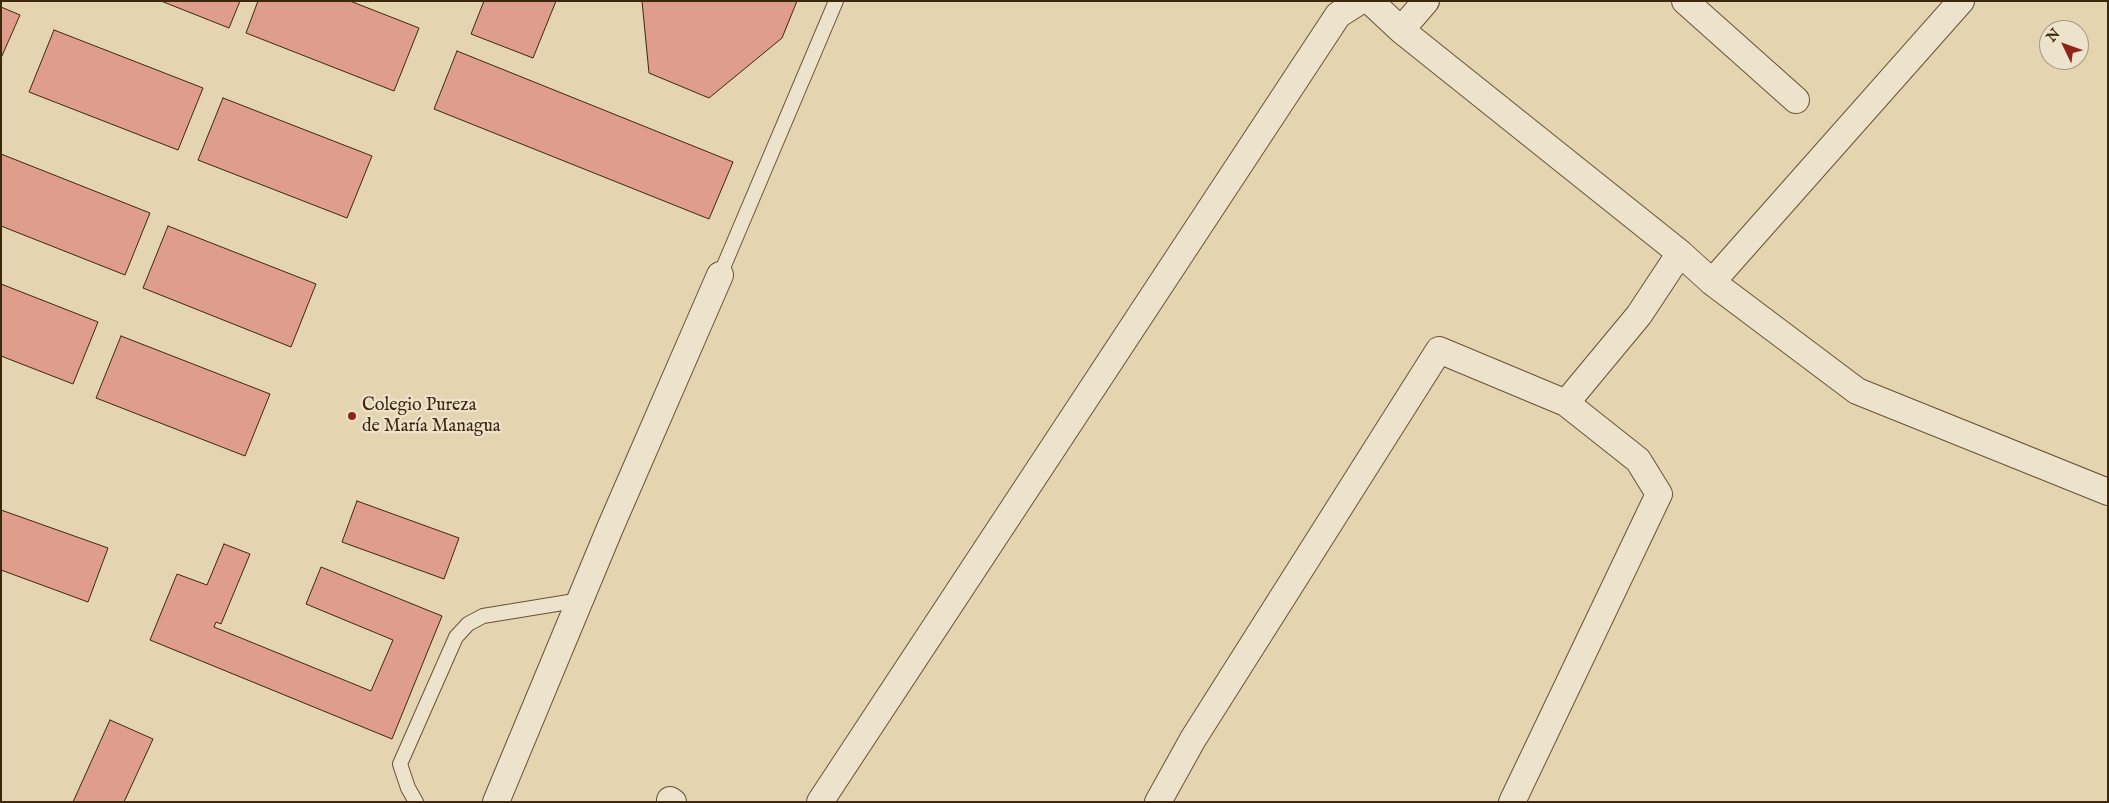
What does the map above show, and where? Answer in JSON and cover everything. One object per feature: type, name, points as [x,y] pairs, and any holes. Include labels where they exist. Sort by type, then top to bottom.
[{"type":"street","points":[[820,802],[1338,15],[1360,1]]},
{"type":"street","points":[[1370,1],[1401,30],[1680,254],[1712,282],[1857,391],[2108,492]]},
{"type":"street","points":[[1401,30],[1426,1]]},
{"type":"street","points":[[1685,1],[1796,100]]},
{"type":"street","points":[[1712,282],[1961,1]]},
{"type":"street","points":[[1566,404],[1639,315],[1680,254]]},
{"type":"street","points":[[496,802],[720,275]]},
{"type":"street","points":[[1158,802],[1194,739],[1439,350],[1566,404],[1638,460],[1659,494],[1512,802]]},
{"type":"lane","points":[[720,275],[836,1]]},
{"type":"lane","points":[[416,802],[408,788],[400,764],[456,637],[468,624],[483,616],[581,600]]},
{"type":"building","points":[[161,1],[240,1],[229,28]]},
{"type":"building","points":[[258,1],[350,1],[419,28],[394,91],[246,33]]},
{"type":"building","points":[[484,1],[556,1],[533,58],[471,34]]},
{"type":"building","points":[[642,1],[797,1],[782,38],[709,98],[649,73]]},
{"type":"building","points":[[1,7],[20,15],[1,58]]},
{"type":"building","points":[[54,30],[203,88],[178,150],[29,92]]},
{"type":"building","points":[[457,51],[733,162],[709,219],[434,109]]},
{"type":"building","points":[[223,98],[372,156],[347,218],[198,160]]},
{"type":"building","points":[[1,154],[150,213],[125,275],[1,226]]},
{"type":"building","points":[[168,226],[316,284],[291,347],[143,288]]},
{"type":"building","points":[[1,284],[98,322],[73,384],[1,356]]},
{"type":"building","points":[[121,336],[270,394],[245,456],[96,398]]},
{"type":"building","points":[[357,501],[459,538],[444,579],[342,542]]},
{"type":"building","points":[[1,510],[108,548],[88,602],[1,570]]},
{"type":"building","points":[[224,544],[250,554],[221,624],[216,622],[214,627],[371,691],[393,640],[306,604],[321,567],[442,616],[392,739],[150,640],[177,574],[207,585]]},
{"type":"building","points":[[110,720],[153,739],[124,802],[73,802]]},
{"type":"place","name":"Colegio Pureza de María Managua","points":[[352,416]]}]
